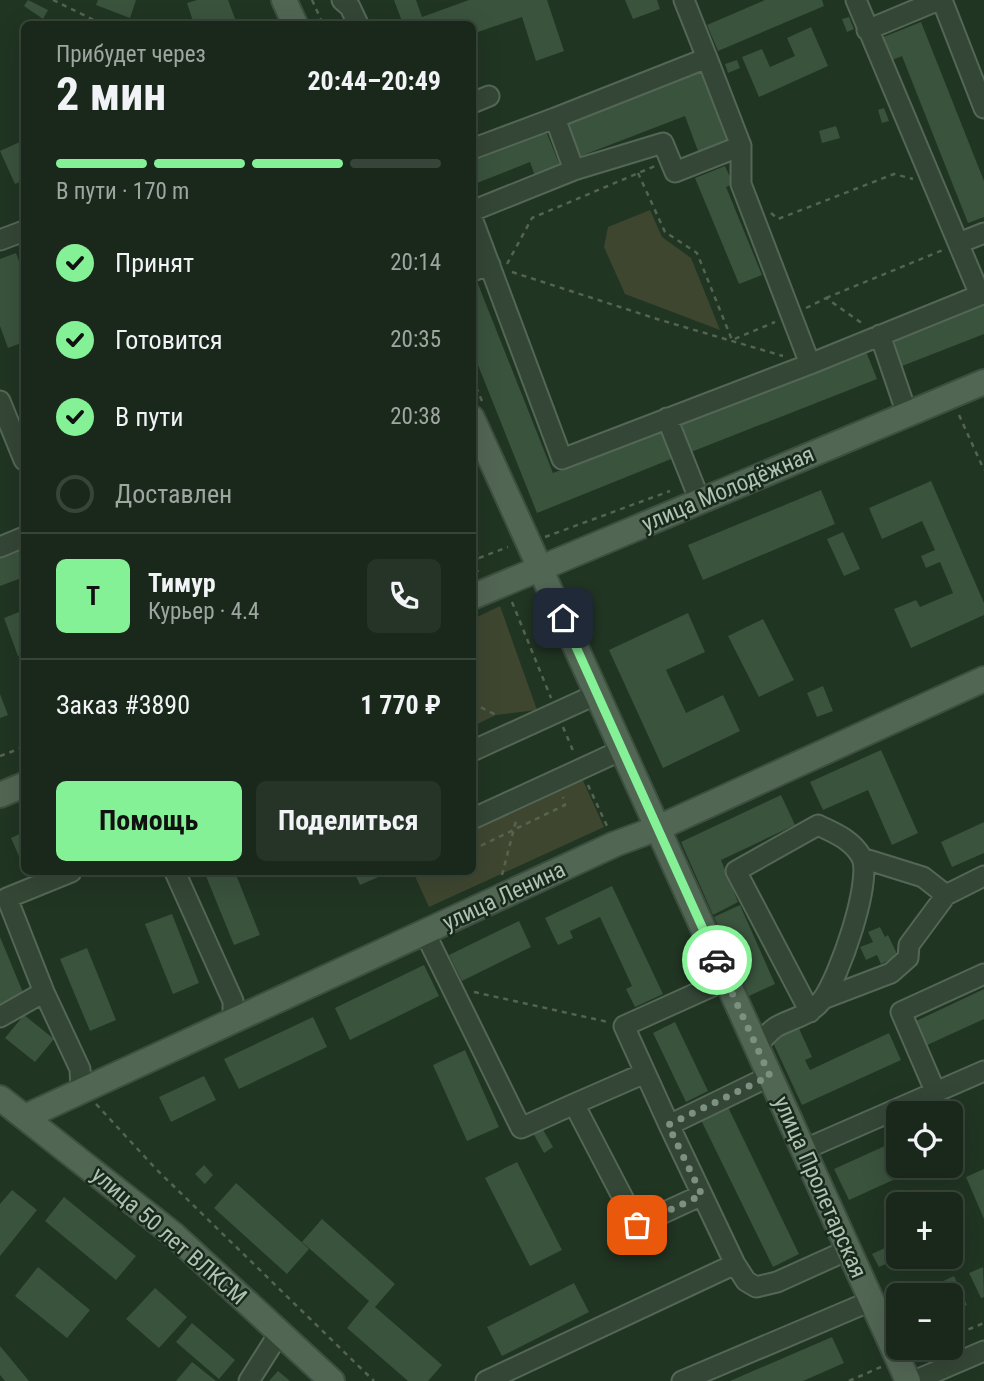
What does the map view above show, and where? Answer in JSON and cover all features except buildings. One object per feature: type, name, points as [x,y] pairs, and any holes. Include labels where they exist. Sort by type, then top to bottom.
[{"type":"main road","points":[[284,0],[294,21]]},
{"type":"main road","name":"улица Молодёжная","points":[[476,595],[984,382]]},
{"type":"main road","name":"улица Пролетарская","points":[[476,427],[908,1381]]},
{"type":"main road","name":"улица Ленина","points":[[25,1117],[92,1094],[233,1022],[615,844],[658,828],[984,679]]},
{"type":"main road","points":[[0,795],[21,786]]},
{"type":"main road","name":"улица 50 лет ВЛКСМ","points":[[0,1098],[174,1235],[278,1335],[332,1381]]},
{"type":"street","points":[[342,0],[356,21]]},
{"type":"street","points":[[684,0],[741,146],[741,184],[810,364]]},
{"type":"street","points":[[476,240],[481,268],[562,459],[810,364],[980,295],[937,186],[856,0]]},
{"type":"street","points":[[867,30],[941,0],[984,108]]},
{"type":"street","points":[[476,148],[707,58]]},
{"type":"street","points":[[555,118],[574,170]]},
{"type":"street","points":[[476,209],[574,170],[663,143],[675,172],[741,146]]},
{"type":"street","points":[[0,240],[21,232]]},
{"type":"street","points":[[959,243],[984,233]]},
{"type":"street","points":[[880,335],[907,414]]},
{"type":"street","points":[[0,401],[19,431]]},
{"type":"street","points":[[667,418],[700,501]]},
{"type":"street","points":[[0,547],[21,538]]},
{"type":"street","points":[[476,749],[597,694]]},
{"type":"street","points":[[476,816],[622,750]]},
{"type":"street","points":[[818,825],[847,839],[862,858],[864,880],[856,916],[839,967],[817,1006],[736,871],[818,825]]},
{"type":"street","points":[[862,858],[923,877],[946,895]]},
{"type":"street","points":[[64,875],[4,899],[92,1094]]},
{"type":"street","points":[[176,875],[233,1001],[233,1022]]},
{"type":"street","points":[[757,1047],[774,1028],[891,973],[908,958],[909,945],[946,895],[984,876]]},
{"type":"street","points":[[425,933],[521,1128],[645,1073]]},
{"type":"street","points":[[936,1093],[901,1012],[984,974]]},
{"type":"street","points":[[726,980],[624,1026],[668,1125],[735,1264],[746,1281],[756,1287],[777,1282],[849,1250]]},
{"type":"street","points":[[0,1017],[44,992]]},
{"type":"street","points":[[803,1150],[984,1071]]},
{"type":"street","points":[[668,1125],[770,1076]]},
{"type":"street","points":[[574,1104],[637,1225],[702,1195]]},
{"type":"street","points":[[486,1381],[735,1264]]},
{"type":"street","points":[[682,1381],[871,1301]]},
{"type":"street","points":[[249,1381],[278,1335]]},
{"type":"street","points":[[914,1381],[984,1351]]},
{"type":"path","points":[[53,0],[96,21]]},
{"type":"path","points":[[313,0],[322,21]]},
{"type":"path","points":[[660,164],[532,218],[505,270],[810,364]]},
{"type":"path","points":[[638,173],[665,232],[697,253],[732,340]]},
{"type":"path","points":[[769,211],[778,219],[894,174],[937,186]]},
{"type":"path","points":[[826,298],[959,243]]},
{"type":"path","points":[[959,414],[984,470]]},
{"type":"path","points":[[503,604],[514,601],[556,713],[608,828]]},
{"type":"path","points":[[476,705],[496,715]]},
{"type":"path","points":[[0,756],[21,748]]},
{"type":"path","points":[[476,848],[565,805],[562,794]]},
{"type":"path","points":[[513,874],[501,880],[519,810]]},
{"type":"path","points":[[452,987],[624,1026]]},
{"type":"path","points":[[92,1094],[94,1101],[156,1169],[374,1381]]},
{"type":"path","points":[[963,1332],[984,1323]]},
{"type":"green space","points":[[650,210],[662,237],[691,258],[720,330],[625,294],[604,247],[608,227]]},
{"type":"green space","points":[[500,606],[537,710],[496,715],[476,725],[476,618]]},
{"type":"green space","points":[[580,774],[604,827],[429,907],[414,875],[476,875],[476,822]]},
{"type":"way so far","points":[[637,1225],[702,1195],[668,1125],[770,1076],[717,960]]},
{"type":"route","points":[[563,618],[717,960]]}]
